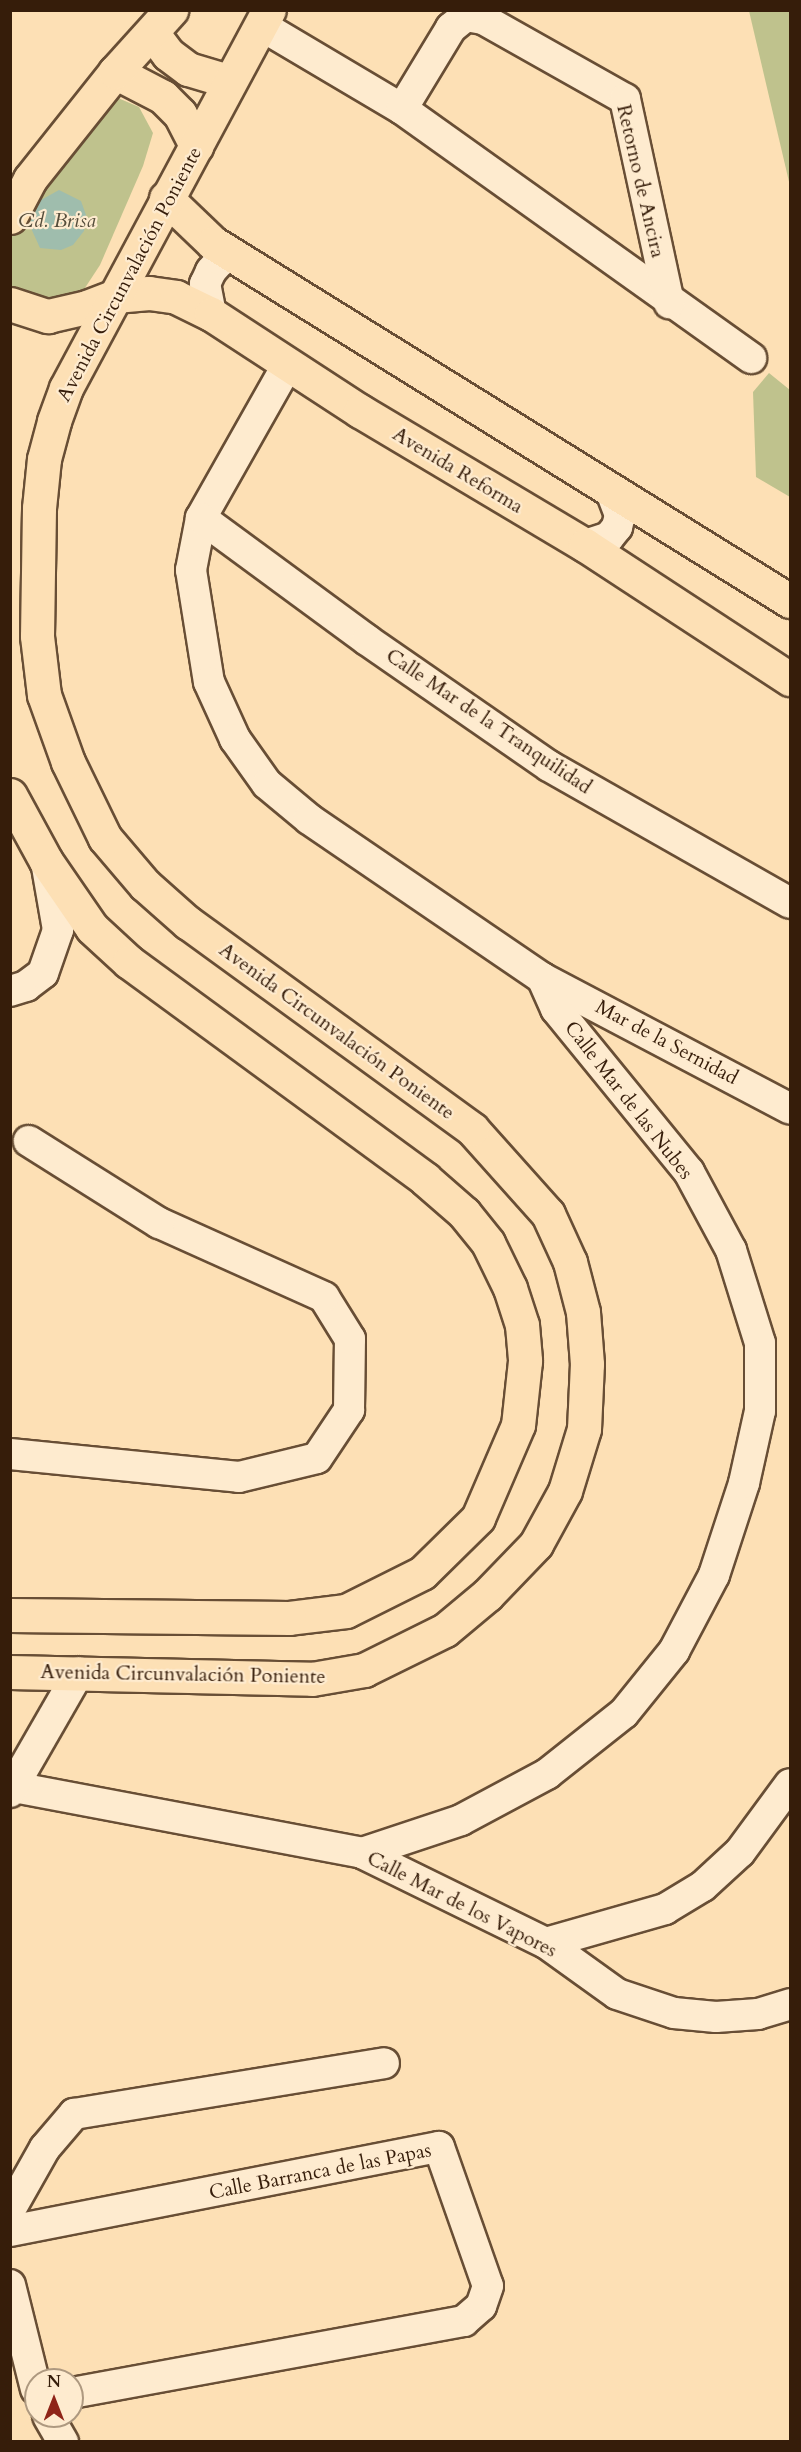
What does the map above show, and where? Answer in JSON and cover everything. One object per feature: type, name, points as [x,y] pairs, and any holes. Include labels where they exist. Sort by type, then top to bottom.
[{"type":"main road","name":"Avenida Circunvalación Poniente","points":[[10,1672],[312,1679],[364,1671],[445,1630],[487,1595],[536,1544],[565,1491],[584,1430],[587,1364],[583,1312],[570,1262],[548,1214],[472,1129],[188,923],[145,885],[105,838],[68,762],[44,695],[37,636],[44,459],[66,388],[166,198],[196,146],[228,81],[265,18]]},
{"type":"main road","points":[[162,22],[168,54],[188,69],[228,81]]},
{"type":"main road","points":[[10,218],[20,175],[162,22]]},
{"type":"main road","points":[[115,72],[163,97],[180,114],[196,146]]},
{"type":"main road","points":[[166,198],[197,230],[235,256],[790,601]]},
{"type":"main road","name":"Avenida Reforma","points":[[10,304],[48,316],[87,308],[115,296],[149,293],[176,297],[211,315],[585,545],[790,679]]},
{"type":"main road","points":[[10,795],[46,861],[92,928],[129,962],[425,1179],[464,1213],[488,1244],[510,1288],[522,1325],[525,1361],[518,1425],[478,1518],[422,1573],[346,1611],[289,1618],[10,1615]]},
{"type":"street","name":"Retorno de Ancira","points":[[402,109],[451,28],[465,16],[483,19],[626,99],[669,303]]},
{"type":"street","name":"Retorno de Ancira","points":[[265,18],[402,109],[669,303],[751,358]]},
{"type":"street","points":[[211,315],[205,284],[211,271],[221,260],[235,256]]},
{"type":"street","points":[[288,364],[201,518],[191,570],[209,682],[235,739],[267,784],[309,819],[542,978]]},
{"type":"street","points":[[585,545],[609,537],[617,527],[618,502],[610,491]]},
{"type":"street","name":"Calle Mar de la Tranquilidad","points":[[201,518],[367,640],[549,766],[790,903]]},
{"type":"street","points":[[10,991],[26,986],[43,973],[58,930],[46,861]]},
{"type":"street","name":"Mar de la Sernidad","points":[[542,978],[790,1108]]},
{"type":"street","name":"Calle Mar de las Nubes","points":[[362,1853],[461,1820],[548,1774],[624,1713],[675,1651],[714,1575],[744,1483],[760,1411],[760,1343],[730,1250],[689,1172],[556,1010],[542,978]]},
{"type":"street","points":[[10,1454],[239,1478],[317,1458],[349,1410],[350,1339],[324,1297],[159,1223],[29,1141]]},
{"type":"street","points":[[12,1790],[79,1672]]},
{"type":"street","points":[[546,1942],[665,1909],[703,1886],[740,1852],[790,1784]]},
{"type":"street","name":"Calle Mar de los Vapores","points":[[12,1790],[362,1853],[546,1942],[617,1994],[675,2013],[716,2017],[758,2014],[790,2004]]},
{"type":"street","points":[[10,2210],[45,2148],[74,2114],[384,2063]]},
{"type":"street","name":"Calle Barranca de las Papas","points":[[10,2231],[439,2147],[488,2286],[481,2306],[464,2321],[84,2391]]},
{"type":"street","points":[[10,2285],[31,2368]]},
{"type":"street","points":[[55,2428],[63,2442]]},
{"type":"green space","points":[[749,11],[790,11],[790,186]]},
{"type":"green space","points":[[111,95],[139,107],[153,133],[143,166],[100,265],[79,297],[56,309],[11,300],[11,229]]},
{"type":"green space","points":[[769,373],[790,390],[790,497],[756,477],[753,392]]},
{"type":"water","name":"Cd. Brisa","points":[[59,190],[81,201],[86,215],[84,231],[73,245],[61,250],[40,248],[30,226],[32,205]]}]
